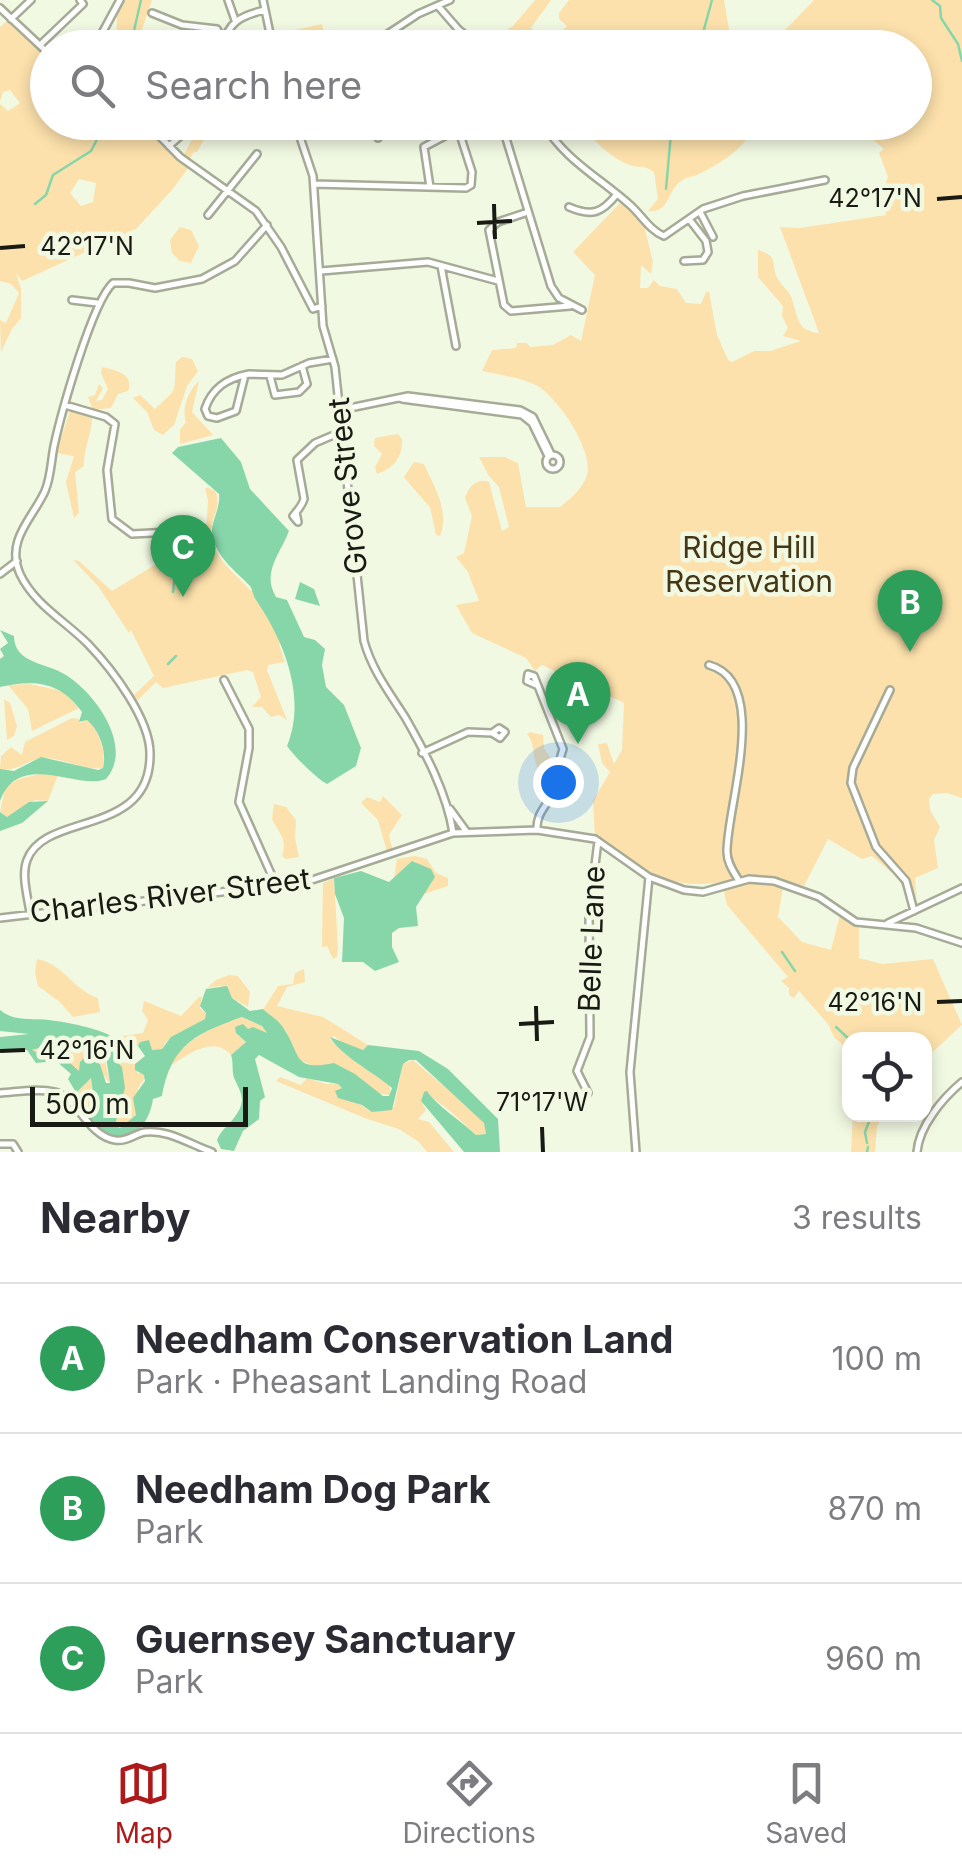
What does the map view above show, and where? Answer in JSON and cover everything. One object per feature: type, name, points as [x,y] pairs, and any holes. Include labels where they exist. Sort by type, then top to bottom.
[{"type":"street","points":[[11,19],[31,0]]},
{"type":"street","points":[[104,30],[120,0]]},
{"type":"street","points":[[228,0],[233,22],[229,30]]},
{"type":"street","points":[[262,0],[269,30]]},
{"type":"street","points":[[394,30],[450,0]]},
{"type":"street","points":[[54,30],[81,2]]},
{"type":"street","points":[[438,6],[458,30]]},
{"type":"street","points":[[0,8],[30,36]]},
{"type":"street","points":[[152,12],[182,25],[215,29],[265,10]]},
{"type":"street","points":[[163,140],[183,159],[256,210],[314,309],[322,306]]},
{"type":"street","points":[[169,146],[176,140]]},
{"type":"street","name":"Grove Street","points":[[301,140],[314,184],[322,326],[334,359],[364,641],[372,665],[447,804],[453,833]]},
{"type":"street","points":[[430,187],[424,148],[436,140]]},
{"type":"street","points":[[314,184],[461,188],[471,184],[472,172],[462,140]]},
{"type":"street","points":[[507,140],[551,286],[559,298],[582,310]]},
{"type":"street","points":[[554,140],[562,152],[617,193],[664,236],[700,212],[743,196],[824,180]]},
{"type":"street","points":[[208,215],[257,154]]},
{"type":"street","points":[[569,206],[596,213],[605,209],[617,193]]},
{"type":"street","points":[[529,212],[498,222],[489,230],[508,310],[573,306]]},
{"type":"street","points":[[700,212],[713,237]]},
{"type":"street","points":[[684,262],[702,260],[708,252],[706,241],[689,220]]},
{"type":"street","points":[[30,913],[25,868],[34,848],[46,838],[126,806],[145,781],[150,755],[142,722],[124,689],[88,644],[34,596],[17,561],[20,531],[48,482],[97,303],[113,283],[164,288],[218,272],[240,256],[267,225]]},
{"type":"street","points":[[321,270],[428,262],[498,280]]},
{"type":"street","points":[[440,264],[456,346]]},
{"type":"street","points":[[72,300],[97,303]]},
{"type":"street","points":[[245,375],[236,410],[217,418],[207,415],[206,404],[227,381],[245,375],[253,374],[270,376],[334,359]]},
{"type":"street","points":[[270,376],[274,394],[288,395],[306,388],[305,367]]},
{"type":"street","points":[[340,410],[408,396],[525,411],[537,424],[550,455]]},
{"type":"street","points":[[66,405],[106,417],[115,424],[107,470],[112,519],[132,534],[170,532]]},
{"type":"street","points":[[296,512],[304,499],[296,460],[315,444],[342,432]]},
{"type":"street","points":[[0,574],[17,561]]},
{"type":"street","points":[[710,665],[727,673],[740,710],[740,768],[727,849],[739,881]]},
{"type":"street","points":[[224,680],[250,730],[239,802],[272,876],[272,887]]},
{"type":"street","points":[[536,685],[564,749],[554,772],[553,792],[537,816],[537,830]]},
{"type":"street","points":[[890,690],[854,768],[852,783],[876,847],[906,881],[916,928]]},
{"type":"street","points":[[422,753],[468,732],[492,733]]},
{"type":"street","points":[[447,804],[466,830]]},
{"type":"street","name":"Charles River Street","points":[[0,918],[272,887],[314,880],[466,830],[537,830],[598,840],[649,877],[696,892],[760,879],[819,897],[856,922],[916,928],[962,943]]},
{"type":"street","name":"Belle Lane","points":[[588,1093],[577,1071],[590,1037],[589,914],[598,840]]},
{"type":"street","points":[[636,1152],[630,1072],[649,877]]},
{"type":"street","points":[[884,925],[962,888]]},
{"type":"street","points":[[917,1152],[919,1139],[938,1108],[962,1082]]},
{"type":"street","points":[[0,1093],[54,1092],[109,1139],[122,1140],[153,1132],[212,1152]]},
{"type":"street","points":[[0,1144],[13,1144],[18,1152]]},
{"type":"green space","points":[[123,0],[152,0],[142,30],[117,30]]},
{"type":"green space","points":[[535,0],[551,0],[533,30],[507,30]]},
{"type":"green space","points":[[569,0],[724,0],[729,29],[563,30],[567,26],[559,19]]},
{"type":"green space","name":"Ridge Hill Reservation","points":[[814,0],[962,0],[962,798],[947,793],[933,794],[929,799],[930,810],[940,827],[934,840],[938,868],[915,878],[917,907],[897,877],[872,856],[862,859],[828,839],[804,886],[784,881],[778,917],[802,942],[831,950],[840,915],[859,923],[859,958],[882,964],[933,959],[962,1025],[932,1053],[932,1032],[842,1032],[842,1044],[799,991],[794,998],[789,995],[789,988],[781,981],[788,977],[727,905],[722,882],[683,883],[668,879],[595,837],[593,801],[610,772],[602,763],[598,744],[607,743],[614,764],[622,750],[624,703],[542,665],[535,671],[526,658],[472,633],[456,605],[479,601],[468,572],[456,557],[464,553],[472,516],[465,498],[474,484],[489,482],[502,531],[509,527],[499,487],[479,457],[505,457],[518,463],[526,507],[560,507],[586,478],[588,468],[581,441],[545,391],[530,382],[482,371],[492,350],[516,348],[517,343],[530,347],[553,345],[571,335],[581,341],[595,275],[573,252],[622,201],[643,221],[653,262],[651,274],[641,265],[640,288],[648,288],[654,280],[660,286],[677,289],[686,303],[701,304],[709,292],[717,335],[728,360],[801,341],[783,336],[788,328],[782,316],[783,306],[758,277],[758,250],[772,258],[802,326],[819,333],[780,227],[800,228],[886,215],[883,190],[888,177],[879,153],[884,149],[873,140],[932,140],[932,30],[785,30]]},
{"type":"green space","points":[[8,20],[30,41],[30,140],[160,140],[189,167],[136,229],[22,281],[16,273],[21,289],[21,318],[1,352],[0,320],[6,323],[19,293],[11,284],[0,281],[0,104],[8,111],[20,103],[10,90],[3,92],[0,102],[0,27]],"holes":[[[79,179],[96,183],[93,202],[81,206],[70,193]]]},
{"type":"green space","points":[[322,24],[323,30],[295,30]]},
{"type":"green space","points":[[192,140],[204,140],[189,160],[183,156]]},
{"type":"green space","points":[[747,140],[706,171],[676,185],[664,205],[655,211],[648,211],[658,199],[654,172],[616,158],[597,142]]},
{"type":"green space","points":[[180,227],[191,230],[199,246],[191,263],[180,261],[172,253],[170,240]]},
{"type":"green space","points":[[182,357],[192,359],[198,371],[187,386],[174,425],[163,435],[154,430],[147,412],[133,398],[140,395],[155,409],[174,390],[176,362]]},
{"type":"green space","points":[[102,367],[126,377],[128,391],[118,394],[111,408],[93,410],[88,397],[95,395],[99,384],[103,388],[96,401],[102,400],[108,389]]},
{"type":"green space","points":[[199,381],[192,412],[213,435],[180,444],[187,400]]},
{"type":"green space","points":[[71,408],[92,415],[84,466],[75,472],[79,513],[74,518],[66,482],[74,456],[56,453]]},
{"type":"green space","points":[[398,434],[402,439],[399,456],[393,465],[377,474],[375,467],[382,454],[374,446],[375,438]]},
{"type":"green space","points":[[414,462],[424,464],[440,499],[440,536],[436,535],[430,507],[404,477]]},
{"type":"green space","points":[[208,487],[216,492],[217,498],[211,531],[214,548],[255,591],[281,641],[285,662],[268,665],[267,670],[287,720],[279,715],[271,717],[262,707],[252,707],[261,697],[253,672],[247,670],[163,688],[156,682],[136,702],[133,696],[154,676],[131,630],[129,633],[98,586],[73,560],[112,591],[206,534]]},
{"type":"green space","points":[[30,684],[66,692],[79,708],[32,731],[28,709],[8,685]]},
{"type":"green space","points":[[4,699],[10,703],[17,726],[14,736],[7,740]]},
{"type":"green space","points":[[72,718],[80,723],[87,720],[99,736],[103,768],[47,758],[0,769],[1,756],[11,747],[22,755],[25,742]]},
{"type":"green space","points":[[527,734],[543,735],[544,748],[553,762],[550,773],[543,774],[536,765]]},
{"type":"green space","points":[[44,773],[58,775],[48,801],[35,800],[7,817],[0,812],[5,788],[18,779]]},
{"type":"green space","points":[[383,796],[402,815],[389,835],[393,851],[387,852],[378,820],[361,803],[367,797],[380,802]]},
{"type":"green space","points":[[274,804],[286,807],[296,820],[299,857],[282,856],[283,841],[272,819]]},
{"type":"green space","points":[[397,859],[427,859],[436,873],[448,878],[448,886],[421,895],[432,883],[415,861],[394,877]]},
{"type":"green space","points":[[334,878],[338,949],[333,959],[327,946],[322,947],[323,883]]},
{"type":"green space","points":[[37,959],[54,966],[98,998],[100,1012],[73,1017],[38,986]]},
{"type":"green space","points":[[304,969],[305,982],[287,987],[277,1006],[323,1017],[368,1045],[363,1050],[345,1045],[334,1036],[330,1039],[390,1086],[390,1095],[375,1093],[366,1084],[327,1066],[319,1068],[301,1061],[286,1031],[263,1010],[278,986],[293,984],[295,973]]},
{"type":"green space","points":[[229,975],[238,976],[250,992],[248,1007],[221,986],[207,988]]},
{"type":"green space","points":[[199,997],[205,1019],[166,1042],[162,1049],[152,1050],[140,1042],[138,1046],[115,1045],[113,1037],[143,1033],[148,1020],[142,1011],[144,1001],[181,1016]]},
{"type":"green space","points":[[242,1017],[262,1026],[267,1033],[251,1028],[238,1035],[246,1042],[231,1055],[224,1049],[209,1047],[170,1066],[190,1041]]},
{"type":"green space","points":[[56,1041],[102,1044],[110,1084],[88,1054],[79,1071],[60,1054],[42,1055],[32,1050]]},
{"type":"green space","points":[[413,1060],[478,1115],[486,1134],[476,1135],[424,1092],[421,1101],[426,1110],[418,1119],[429,1122],[454,1152],[427,1152],[399,1129],[276,1081],[280,1077],[301,1085],[307,1078],[338,1084],[342,1088],[337,1090],[367,1109],[394,1107],[403,1064]]},
{"type":"green space","points":[[119,1062],[135,1064],[137,1073],[145,1078],[138,1088],[136,1115],[120,1128],[115,1125],[123,1086]]},
{"type":"green space","points":[[91,1078],[96,1116],[78,1091]]},
{"type":"green space","points":[[853,1122],[880,1122],[875,1152],[851,1152]]},
{"type":"shaded area","points":[[221,438],[241,462],[250,489],[289,531],[271,571],[272,588],[276,597],[287,600],[304,637],[325,649],[322,665],[326,687],[344,705],[361,748],[356,766],[327,784],[287,746],[295,708],[290,670],[251,588],[216,547],[212,528],[219,494],[172,453],[178,447]]},
{"type":"shaded area","points":[[300,582],[314,589],[320,606],[295,599]]},
{"type":"shaded area","points":[[0,630],[14,636],[15,645],[26,657],[66,675],[99,708],[114,737],[116,752],[106,779],[35,774],[21,777],[9,786],[0,801],[0,769],[14,771],[41,757],[98,770],[103,768],[104,755],[96,730],[87,720],[79,722],[82,712],[65,694],[36,683],[0,687],[0,659],[4,656],[0,649],[8,643]]},
{"type":"shaded area","points":[[48,801],[22,823],[0,831],[0,812],[7,817],[29,802]]},
{"type":"shaded area","points":[[412,861],[431,869],[435,877],[416,907],[418,926],[399,928],[392,933],[392,947],[399,962],[375,971],[363,962],[342,962],[344,918],[334,878],[361,871],[389,882]]},
{"type":"shaded area","points":[[227,986],[232,998],[250,1011],[263,1009],[278,1021],[304,1063],[334,1063],[383,1096],[389,1096],[392,1088],[349,1057],[330,1037],[363,1050],[368,1045],[419,1051],[448,1069],[498,1119],[500,1152],[464,1152],[421,1101],[424,1092],[476,1135],[486,1134],[484,1123],[416,1060],[403,1064],[392,1110],[372,1112],[338,1098],[335,1091],[342,1088],[338,1084],[299,1077],[259,1055],[255,1059],[265,1097],[260,1101],[259,1119],[243,1131],[234,1151],[221,1149],[217,1140],[242,1103],[231,1055],[246,1042],[235,1027],[243,1024],[267,1033],[262,1026],[242,1017],[188,1043],[172,1064],[162,1096],[153,1099],[144,1123],[126,1137],[106,1135],[80,1112],[71,1095],[71,1074],[56,1061],[36,1063],[27,1050],[0,1050],[0,1037],[29,1034],[0,1031],[0,1010],[17,1018],[73,1024],[113,1037],[114,1058],[122,1067],[125,1088],[115,1125],[120,1128],[136,1115],[133,1098],[145,1081],[144,1075],[135,1070],[135,1064],[145,1056],[138,1046],[140,1042],[149,1040],[152,1050],[162,1049],[171,1037],[205,1019],[206,1013],[200,1006],[206,989]],"holes":[[[65,1040],[102,1044],[110,1083],[106,1083],[97,1055],[91,1050],[80,1062],[79,1071],[60,1054],[42,1055],[32,1050]],[[91,1078],[96,1115],[78,1091]]]},
{"type":"waterway","points":[[134,30],[141,0]]},
{"type":"waterway","points":[[704,30],[712,0]]},
{"type":"waterway","points":[[932,0],[940,6],[941,18],[958,44],[962,61]]},
{"type":"waterway","points":[[35,204],[46,195],[53,175],[91,151],[97,140]]},
{"type":"waterway","points":[[666,189],[670,140]]},
{"type":"waterway","points":[[173,592],[175,575]]},
{"type":"waterway","points":[[168,664],[176,656]]},
{"type":"waterway","points":[[782,952],[795,971]]},
{"type":"waterway","points":[[836,1027],[842,1033]]},
{"type":"waterway","points":[[867,1143],[869,1122]]},
{"type":"waterway","points":[[867,1152],[868,1147]]},
{"type":"place","name":"Guernsey Sanctuary","points":[[183,597]]},
{"type":"place","name":"Needham Dog Park","points":[[910,652]]},
{"type":"place","name":"Needham Conservation Land","points":[[578,744]]}]
